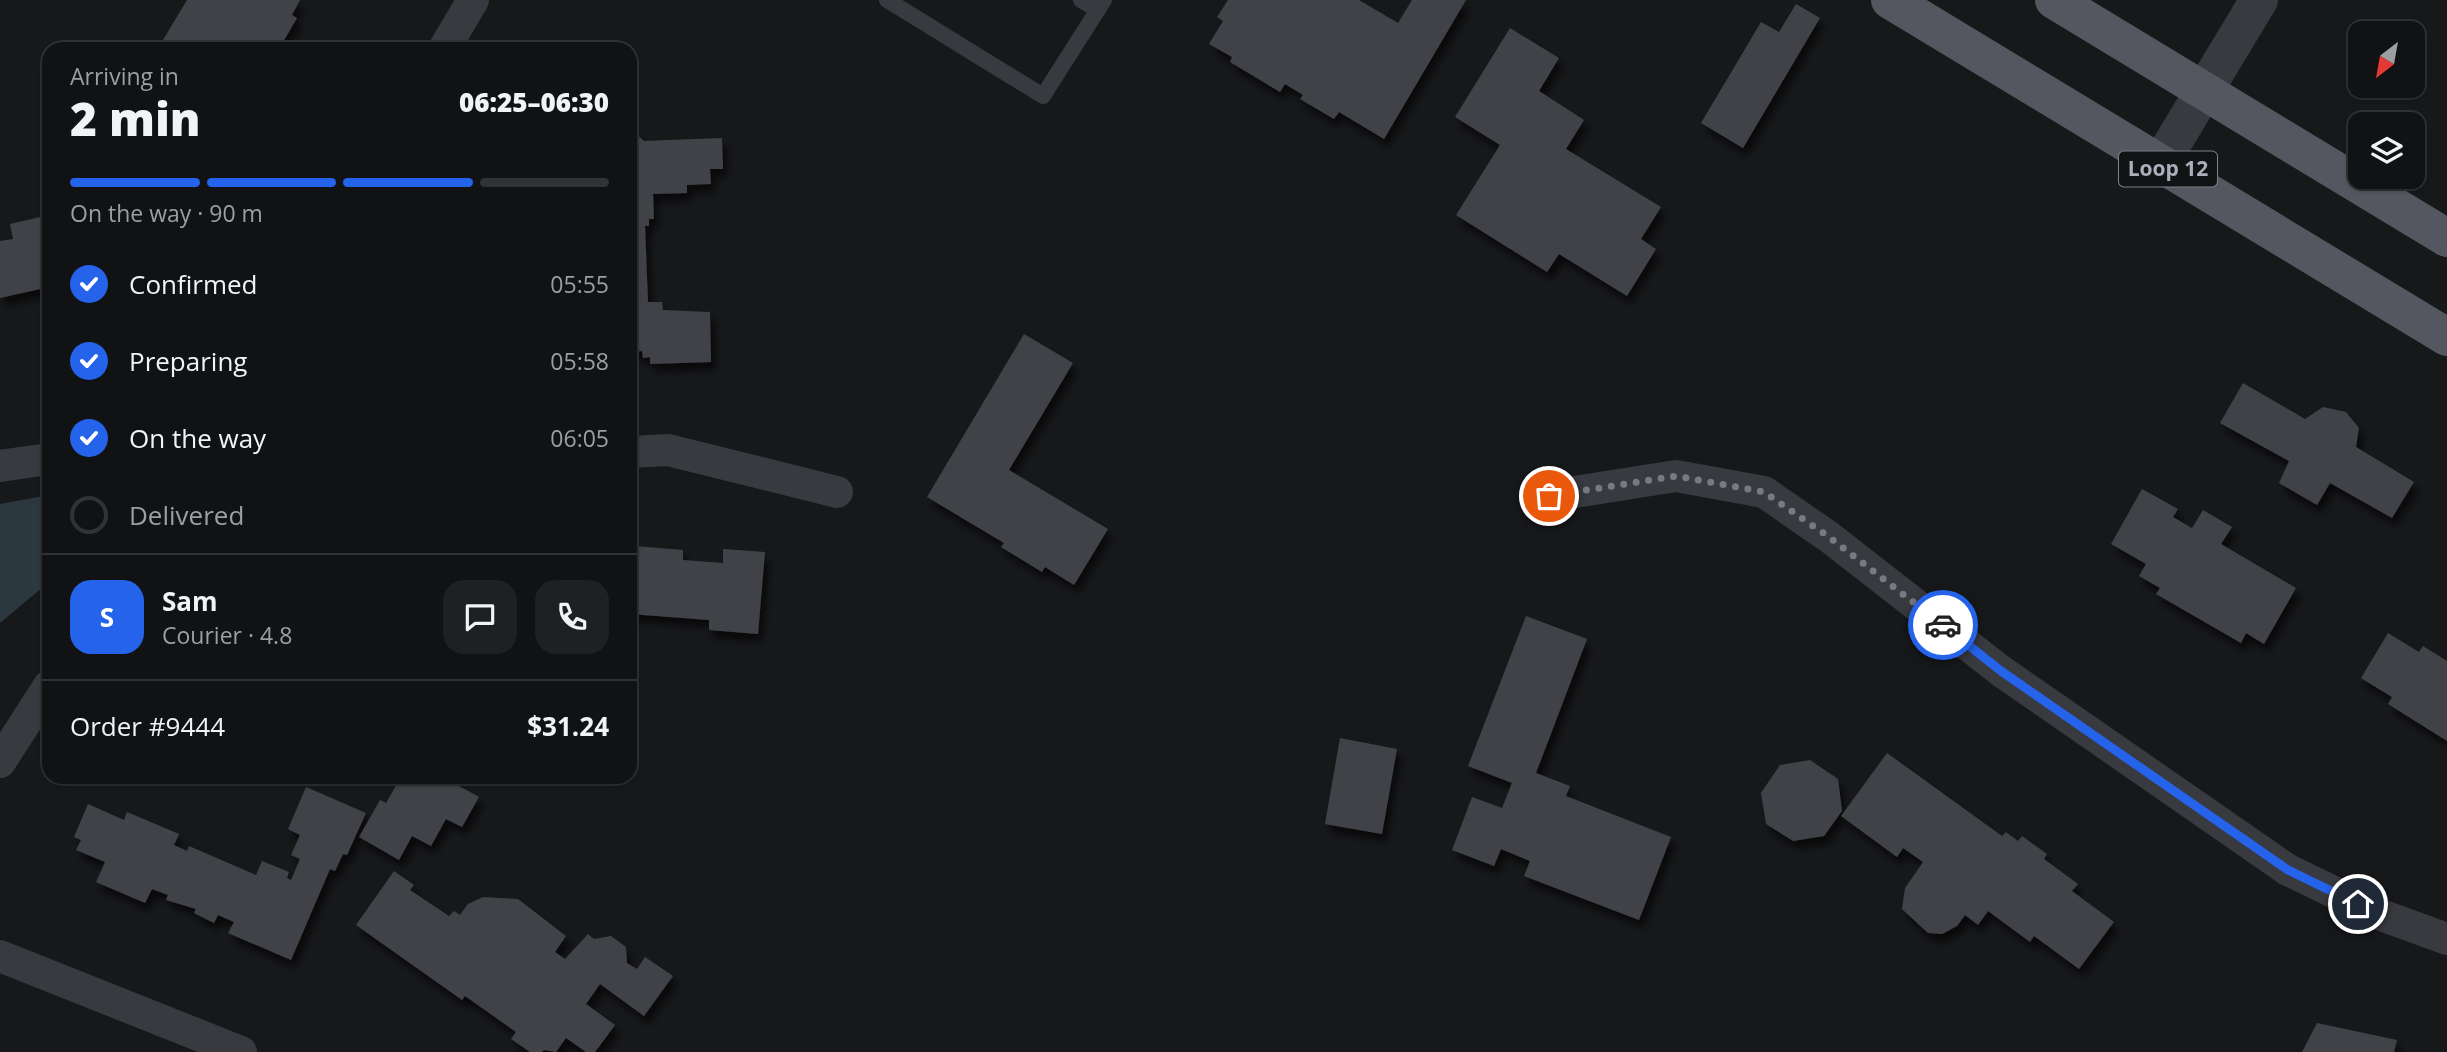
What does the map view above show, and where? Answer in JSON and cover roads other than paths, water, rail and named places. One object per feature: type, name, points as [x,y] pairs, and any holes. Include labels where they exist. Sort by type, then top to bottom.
[{"type":"main road","name":"Loop 12","points":[[1890,0],[2447,337]]},
{"type":"main road","points":[[2054,0],[2447,239]]},
{"type":"street","points":[[447,42],[473,0]]},
{"type":"street","points":[[2160,164],[2259,0]]},
{"type":"street","points":[[637,452],[668,450],[837,492]]},
{"type":"street","points":[[0,466],[42,460]]},
{"type":"street","points":[[1549,496],[1676,476],[1764,492],[1829,537],[2001,671],[2288,870],[2381,915],[2447,939]]},
{"type":"street","points":[[0,762],[42,697]]},
{"type":"street","points":[[0,956],[241,1052]]},
{"type":"lane","points":[[887,0],[1043,96],[1101,5],[1081,0]]}]
